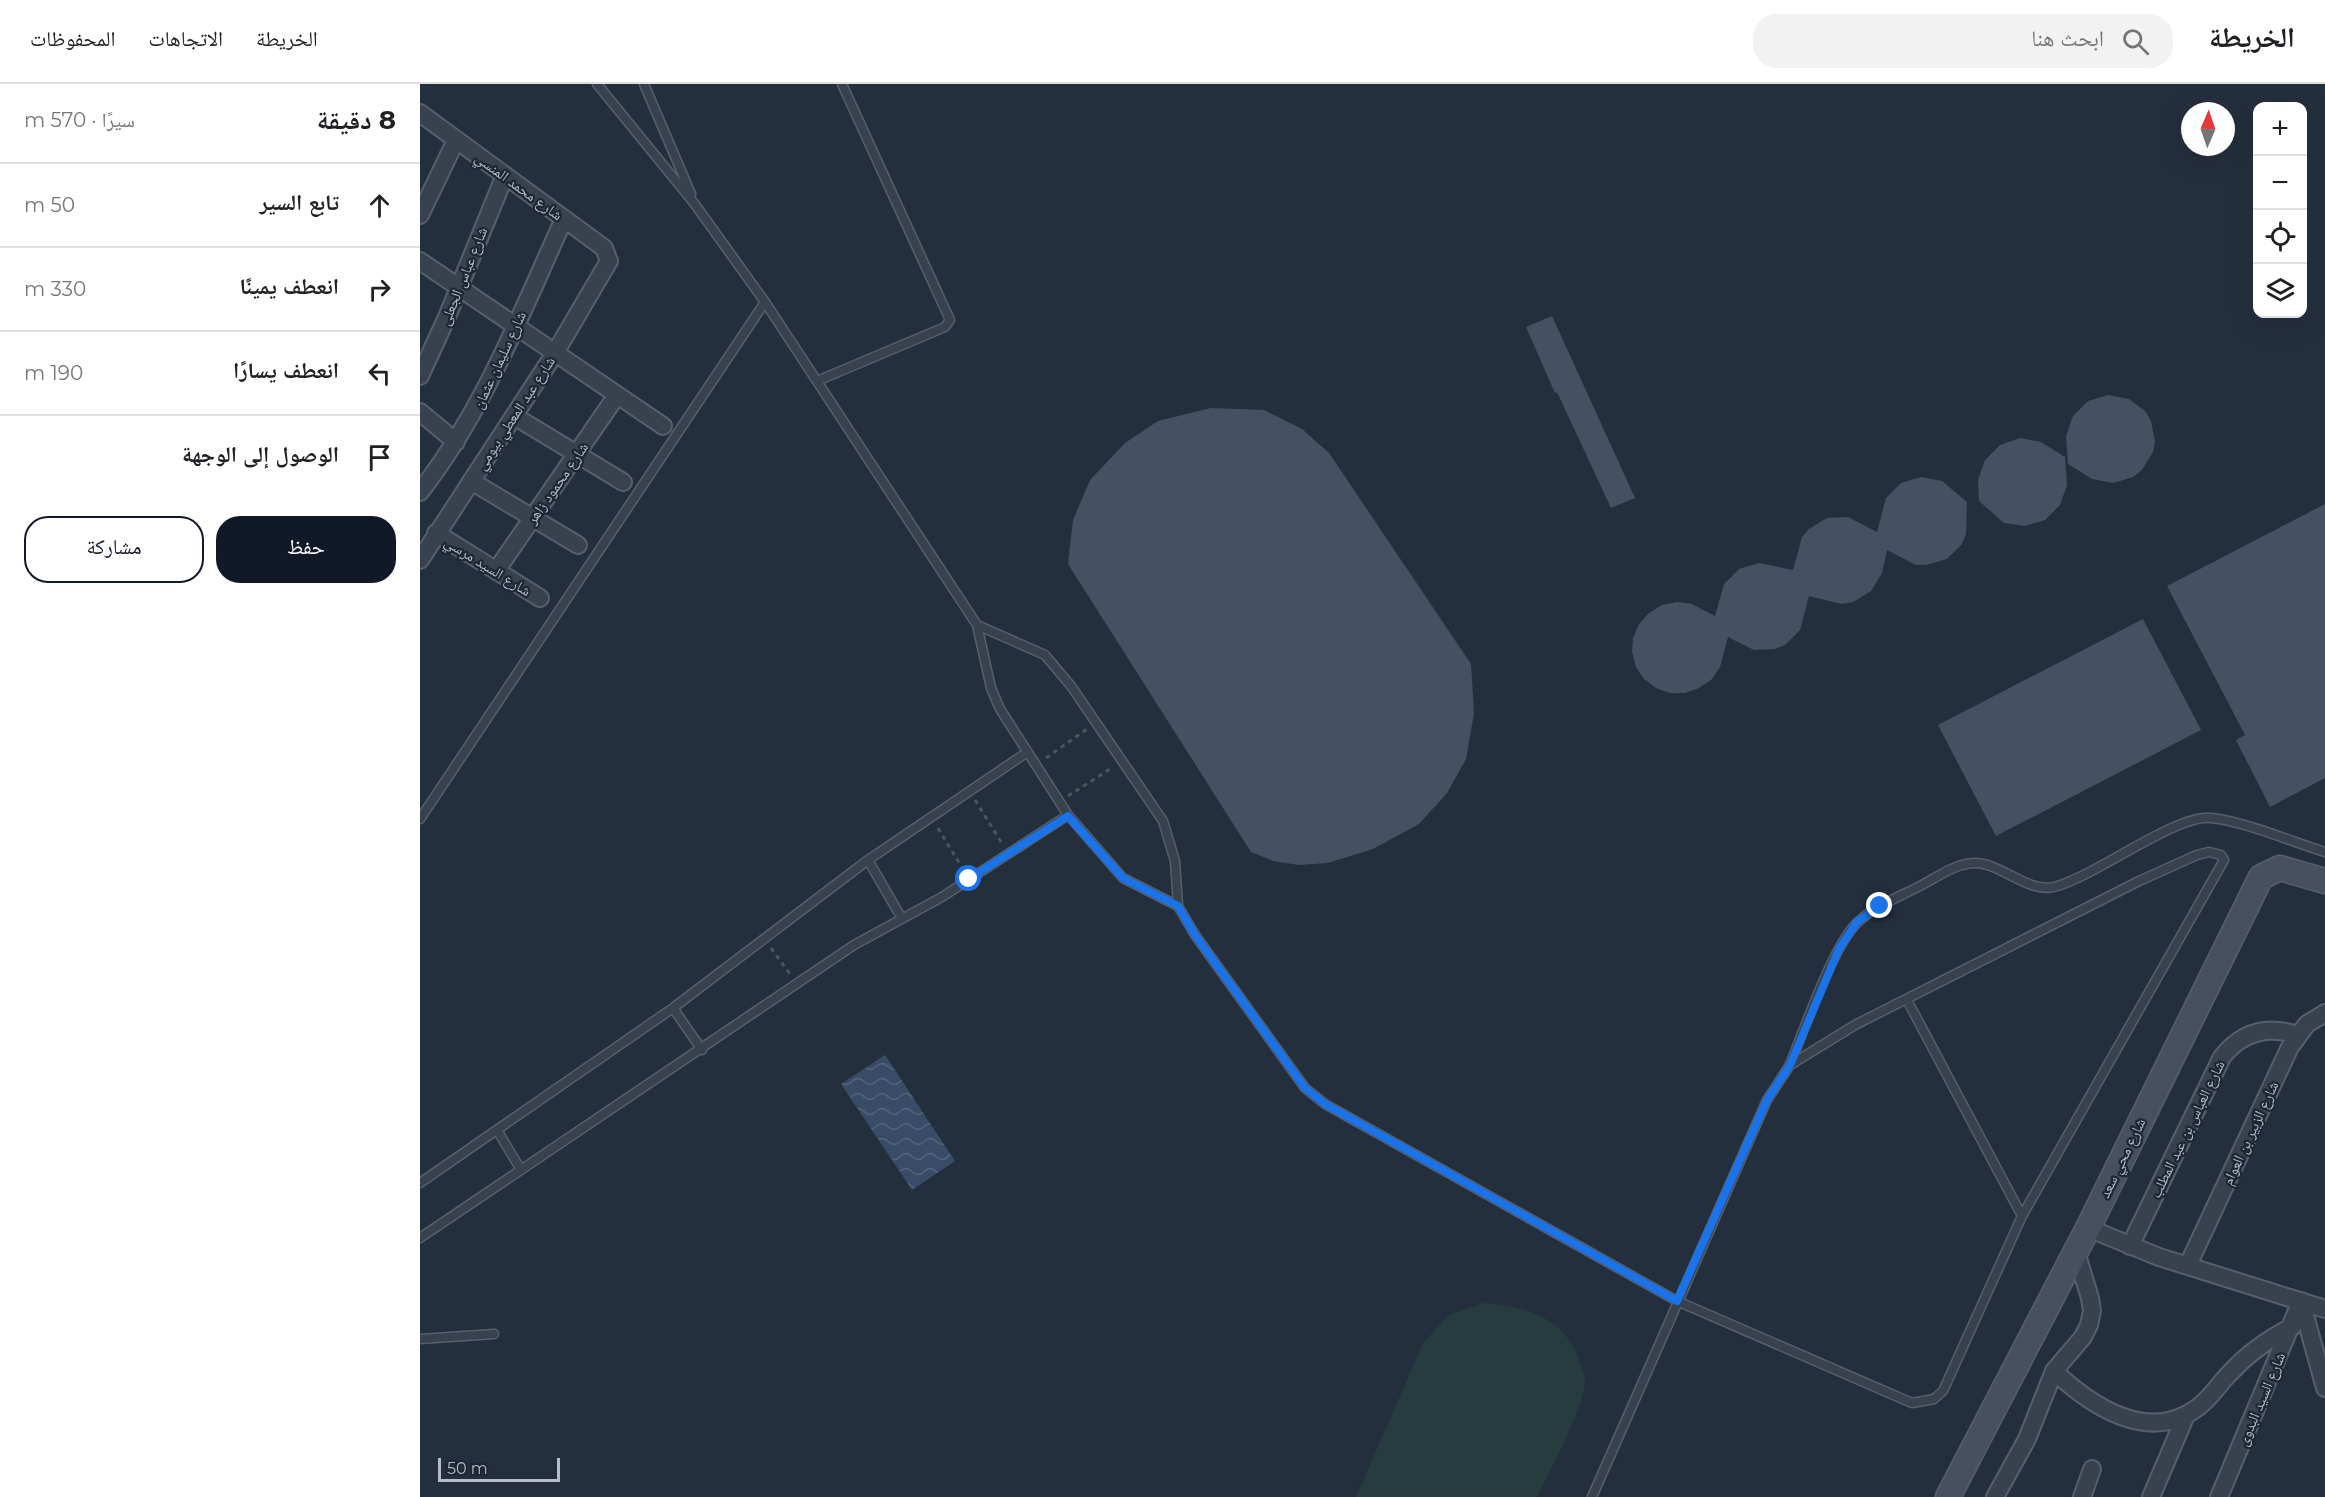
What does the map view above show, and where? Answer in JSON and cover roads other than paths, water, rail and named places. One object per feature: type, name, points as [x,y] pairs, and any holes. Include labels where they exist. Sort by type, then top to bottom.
[{"type":"street","name":"شارع محمد المنسي","points":[[420,113],[604,248],[609,256],[608,265]]},
{"type":"street","points":[[420,215],[456,140]]},
{"type":"street","name":"شارع عباس الجعلى","points":[[420,376],[505,175]]},
{"type":"street","name":"شارع سليمان عثمان","points":[[420,492],[456,442],[489,386],[564,219]]},
{"type":"street","points":[[420,261],[663,426]]},
{"type":"street","name":"شارع عبد المعطي بيومي","points":[[420,560],[555,353],[608,265]]},
{"type":"street","name":"شارع محمود زاهر","points":[[496,571],[617,395]]},
{"type":"street","points":[[420,412],[456,442]]},
{"type":"street","points":[[514,416],[623,482]]},
{"type":"street","points":[[471,481],[578,545]]},
{"type":"street","name":"شارع السيد مرسي","points":[[436,533],[540,598]]},
{"type":"street","name":"شارع محي سعد","points":[[1948,1497],[2076,1252],[2261,877],[2273,869],[2280,868],[2325,881]]},
{"type":"street","name":"شارع الزبير بن العوام","points":[[2188,1265],[2297,1035],[2307,1024],[2325,1013]]},
{"type":"street","name":"شارع العباس بن عبد المطلب","points":[[2130,1246],[2222,1057],[2242,1037],[2256,1031],[2277,1030],[2297,1035]]},
{"type":"street","points":[[2088,1228],[2130,1246],[2325,1309]]},
{"type":"street","points":[[1995,1497],[2027,1439],[2054,1371],[2082,1337],[2092,1311],[2076,1252]]},
{"type":"street","points":[[2301,1301],[2325,1388]]},
{"type":"street","name":"شارع السيد البدوى","points":[[2219,1497],[2301,1301]]},
{"type":"street","points":[[2054,1371],[2091,1401],[2134,1421],[2161,1423],[2186,1415],[2208,1399],[2250,1353],[2292,1327]]},
{"type":"street","points":[[2151,1497],[2186,1415]]},
{"type":"street","points":[[2082,1497],[2092,1469]]},
{"type":"lane","points":[[597,84],[694,203],[765,302],[977,625],[991,688],[1026,753],[1068,816],[1123,878],[1178,906]]},
{"type":"lane","points":[[644,84],[694,203]]},
{"type":"lane","points":[[817,381],[945,327],[950,320],[842,84]]},
{"type":"lane","points":[[420,819],[765,302]]},
{"type":"lane","points":[[977,625],[1045,656],[1071,686],[1163,821],[1175,861],[1178,906],[1195,935],[1305,1088],[1325,1104],[1677,1301],[1899,1399],[1920,1403],[1934,1399],[1943,1390],[2022,1216],[2167,956],[2215,880],[2222,867],[2221,855],[2216,852],[2197,855],[2139,881],[1855,1025],[1790,1065]]},
{"type":"lane","points":[[420,1183],[673,1008],[868,860],[930,816],[1026,753]]},
{"type":"lane","points":[[420,1238],[797,984],[1068,816]]},
{"type":"lane","points":[[1592,1497],[1767,1100],[1790,1065],[1839,949],[1857,922],[1880,906],[1956,866],[1974,863],[1987,864],[2029,883],[2054,886],[2096,869],[2179,825],[2202,818],[2224,821],[2325,852]]},
{"type":"lane","points":[[868,860],[902,917]]},
{"type":"lane","points":[[1907,1000],[2022,1216]]},
{"type":"lane","points":[[673,1008],[702,1050]]},
{"type":"lane","points":[[497,1130],[521,1170]]},
{"type":"lane","points":[[420,1339],[494,1334]]},
{"type":"water","points":[[885,1055],[955,1161],[912,1190],[841,1084]]}]
